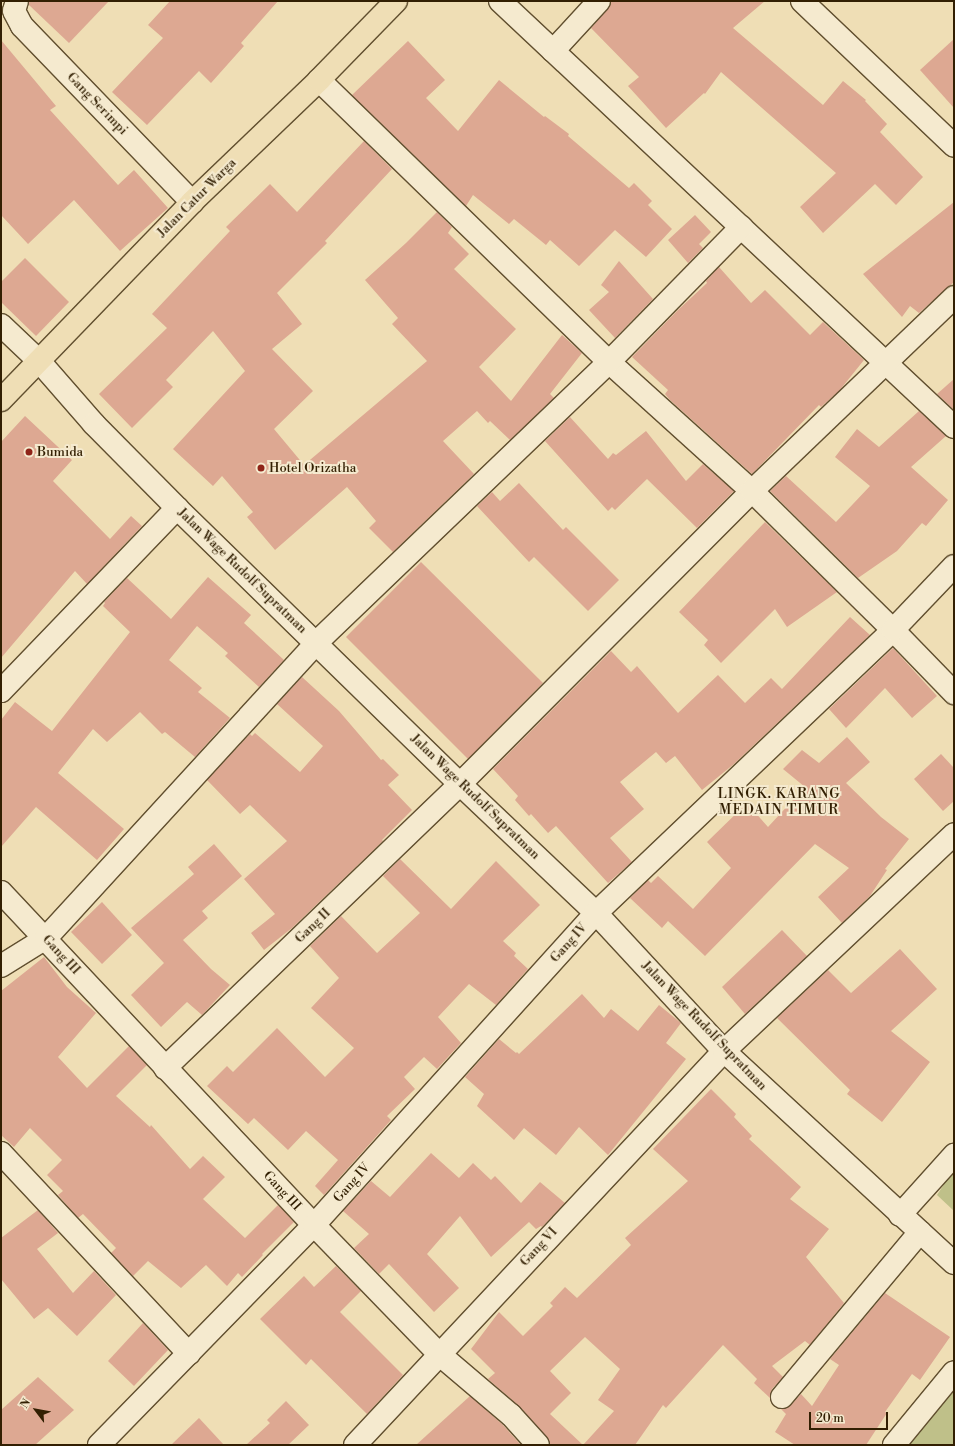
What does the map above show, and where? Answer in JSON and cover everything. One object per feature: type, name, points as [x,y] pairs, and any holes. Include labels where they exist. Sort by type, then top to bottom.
[{"type":"main road","name":"Jalan Catur Warga","points":[[1,400],[192,202],[319,80],[396,1]]},
{"type":"street","name":"Gang Serimpi","points":[[17,1],[14,11],[22,26],[192,202]]},
{"type":"street","points":[[500,1],[954,427]]},
{"type":"street","points":[[554,51],[599,1]]},
{"type":"street","points":[[802,1],[954,146]]},
{"type":"street","points":[[319,80],[609,362],[752,491],[893,630],[954,693]]},
{"type":"street","points":[[1,966],[40,933],[316,642],[609,362],[741,227]]},
{"type":"street","name":"Gang II","points":[[165,1068],[460,784],[752,491],[954,297]]},
{"type":"street","name":"Jalan Wage Rudolf Supratman","points":[[1,325],[39,361],[94,424],[177,508],[460,784],[596,913],[724,1050],[900,1215],[954,1263]]},
{"type":"street","points":[[1,691],[177,508]]},
{"type":"street","name":"Gang IV","points":[[99,1445],[314,1225],[596,913],[893,630],[954,566]]},
{"type":"street","name":"Gang VI","points":[[355,1445],[724,1050],[954,834]]},
{"type":"street","name":"Gang III","points":[[1,892],[165,1068],[439,1354],[511,1415],[538,1445]]},
{"type":"street","points":[[1,1153],[189,1354]]},
{"type":"street","points":[[900,1215],[954,1155]]},
{"type":"street","points":[[782,1397],[920,1232]]},
{"type":"street","points":[[894,1445],[954,1372]]},
{"type":"green space","points":[[954,1169],[954,1211],[937,1195]]},
{"type":"green space","points":[[954,1387],[954,1445],[908,1445]]},
{"type":"building","points":[[29,1],[109,1],[69,43],[29,5]]},
{"type":"building","points":[[170,1],[278,1],[241,43],[244,46],[211,83],[199,71],[147,125],[112,92],[163,38],[148,25]]},
{"type":"building","points":[[611,1],[765,1],[733,28],[823,105],[843,81],[866,100],[865,101],[887,124],[880,132],[923,177],[896,205],[875,184],[823,233],[800,207],[836,173],[721,72],[705,94],[704,93],[666,128],[628,86],[639,77],[591,28],[608,9]]},
{"type":"building","points":[[954,39],[954,108],[920,70]]},
{"type":"building","points":[[1,40],[56,106],[50,110],[118,185],[134,170],[168,208],[120,251],[74,200],[28,244],[1,215]]},
{"type":"building","points":[[408,41],[445,80],[426,98],[458,131],[499,80],[544,117],[545,116],[569,134],[568,136],[629,188],[634,183],[652,201],[648,205],[672,229],[646,257],[615,230],[579,266],[550,240],[546,245],[514,219],[509,224],[473,195],[466,206],[352,95]]},
{"type":"building","points":[[364,141],[392,169],[325,241],[327,243],[277,293],[302,324],[272,349],[313,391],[274,429],[304,465],[427,361],[392,324],[398,318],[365,280],[406,243],[437,212],[452,227],[448,233],[469,254],[454,269],[516,329],[479,367],[511,401],[562,335],[582,353],[550,394],[554,398],[510,440],[490,421],[488,423],[477,411],[443,441],[474,474],[393,552],[369,528],[376,521],[347,487],[275,550],[247,517],[253,512],[222,476],[213,486],[173,449],[245,371],[213,331],[166,380],[173,387],[132,428],[99,394],[167,328],[152,314],[230,231],[226,227],[270,184],[297,212]]},
{"type":"building","points":[[954,202],[954,282],[919,313],[910,306],[902,317],[863,274]]},
{"type":"building","points":[[695,215],[711,232],[699,244],[703,248],[688,263],[668,240]]},
{"type":"building","points":[[25,258],[69,302],[36,336],[1,302],[1,282]]},
{"type":"building","points":[[619,261],[653,299],[615,338],[589,310],[609,292],[601,285]]},
{"type":"building","points":[[719,267],[751,303],[765,290],[810,335],[823,322],[864,360],[839,391],[821,407],[819,405],[752,474],[670,400],[665,394],[668,390],[632,357],[707,283],[706,281]]},
{"type":"building","points":[[954,379],[954,410],[937,394]]},
{"type":"building","points":[[919,411],[946,436],[911,467],[948,500],[926,526],[922,523],[897,551],[858,578],[770,491],[786,476],[836,522],[870,486],[835,457],[857,429],[879,447]]},
{"type":"building","points":[[25,416],[72,460],[53,481],[110,539],[131,516],[142,526],[87,584],[75,571],[1,658],[1,442]]},
{"type":"building","points":[[570,417],[608,459],[613,453],[616,455],[646,431],[686,481],[703,464],[734,491],[697,528],[647,479],[615,510],[612,507],[608,511],[545,441]]},
{"type":"building","points":[[519,483],[563,530],[566,527],[619,580],[588,611],[534,557],[529,562],[477,506],[492,492],[500,501]]},
{"type":"building","points":[[765,522],[837,592],[787,627],[775,609],[721,663],[704,645],[708,640],[679,612]]},
{"type":"building","points":[[421,562],[543,683],[468,759],[346,637]]},
{"type":"building","points":[[208,577],[251,615],[244,623],[284,660],[259,687],[225,656],[228,653],[197,626],[169,660],[202,688],[198,692],[230,718],[195,757],[165,732],[162,734],[140,712],[107,742],[93,729],[58,773],[124,829],[97,860],[36,807],[1,847],[1,720],[15,702],[52,731],[130,632],[103,606],[105,603],[104,602],[127,578],[171,619]]},
{"type":"building","points":[[850,617],[870,635],[734,764],[702,790],[675,756],[666,763],[656,752],[620,782],[644,809],[610,838],[632,862],[608,883],[556,826],[548,833],[531,814],[529,816],[515,800],[518,796],[493,769],[611,651],[631,672],[637,666],[678,713],[718,675],[745,703],[771,678],[782,689]]},
{"type":"building","points":[[893,648],[937,696],[912,718],[885,688],[846,728],[829,709]]},
{"type":"building","points":[[302,677],[339,711],[381,760],[383,759],[399,775],[388,785],[412,810],[382,840],[383,841],[292,928],[264,950],[251,933],[275,914],[244,879],[287,841],[250,805],[240,814],[207,780],[250,734],[252,736],[255,733],[300,772],[323,746],[277,704]]},
{"type":"building","points":[[847,737],[870,762],[846,783],[881,817],[909,839],[885,869],[887,870],[870,896],[842,923],[818,897],[849,868],[815,844],[705,956],[668,921],[662,928],[630,898],[648,880],[651,883],[658,876],[693,909],[731,868],[707,842],[747,803],[768,827],[805,787],[783,769],[802,750],[819,763]]},
{"type":"building","points":[[941,754],[954,768],[954,801],[943,811],[914,779]]},
{"type":"building","points":[[214,844],[242,876],[202,911],[208,918],[183,940],[211,969],[230,985],[202,1015],[187,1002],[161,1027],[131,995],[164,963],[131,928],[194,874],[188,867]]},
{"type":"building","points":[[400,859],[451,909],[496,861],[540,905],[503,941],[516,953],[514,956],[528,969],[496,1005],[469,984],[438,1017],[461,1043],[437,1069],[424,1057],[404,1077],[415,1089],[387,1116],[391,1120],[324,1195],[315,1186],[338,1160],[306,1131],[288,1150],[254,1118],[248,1124],[207,1086],[227,1066],[233,1072],[277,1028],[325,1077],[354,1048],[311,1008],[339,978],[310,946],[341,916],[377,953],[420,913],[383,876]]},
{"type":"building","points":[[102,902],[132,935],[102,964],[71,932]]},
{"type":"building","points":[[782,930],[807,956],[745,1014],[722,987]]},
{"type":"building","points":[[900,949],[937,989],[891,1031],[930,1062],[882,1122],[847,1094],[850,1090],[777,1018],[828,970],[851,993]]},
{"type":"building","points":[[44,957],[67,987],[96,1013],[58,1057],[87,1088],[129,1046],[147,1065],[116,1096],[150,1127],[151,1125],[190,1169],[203,1156],[225,1177],[203,1199],[245,1238],[278,1205],[294,1222],[262,1254],[263,1255],[242,1277],[238,1273],[227,1286],[206,1265],[181,1288],[148,1261],[133,1276],[111,1253],[116,1248],[83,1214],[78,1218],[58,1195],[63,1191],[47,1175],[62,1160],[30,1128],[14,1147],[1,1135],[1,991]]},
{"type":"building","points":[[582,994],[604,1018],[611,1009],[638,1031],[659,1005],[681,1023],[666,1043],[686,1059],[608,1155],[579,1127],[556,1155],[524,1128],[514,1140],[477,1106],[484,1094],[465,1077],[499,1039],[519,1054]]},
{"type":"building","points":[[711,1089],[736,1114],[734,1117],[752,1136],[749,1139],[801,1187],[790,1199],[829,1229],[806,1257],[844,1303],[810,1345],[805,1341],[772,1366],[783,1377],[772,1389],[770,1398],[754,1383],[757,1379],[723,1345],[666,1408],[663,1405],[635,1445],[550,1445],[547,1437],[520,1407],[488,1379],[495,1373],[471,1349],[499,1312],[523,1336],[553,1306],[550,1303],[565,1287],[577,1298],[631,1245],[625,1238],[688,1181],[653,1149]],"holes":[[[585,1337],[620,1369],[598,1400],[614,1411],[583,1445],[550,1414],[571,1393],[550,1371]]]},
{"type":"building","points":[[431,1153],[459,1178],[473,1163],[491,1180],[495,1176],[521,1203],[540,1182],[565,1203],[542,1227],[541,1226],[536,1229],[529,1222],[491,1257],[460,1216],[427,1254],[459,1288],[434,1312],[389,1264],[379,1274],[354,1248],[369,1234],[343,1211],[371,1181],[390,1197]]},
{"type":"building","points":[[38,1210],[58,1233],[37,1249],[73,1293],[94,1271],[116,1295],[77,1336],[48,1308],[34,1319],[1,1279],[1,1238]]},
{"type":"building","points":[[336,1266],[361,1291],[340,1312],[403,1375],[367,1414],[311,1359],[306,1365],[260,1319],[304,1276],[314,1287]]},
{"type":"building","points":[[885,1293],[950,1337],[920,1380],[912,1374],[885,1412],[887,1413],[866,1445],[795,1445],[775,1432],[786,1414],[781,1409],[791,1405],[801,1394],[812,1406],[839,1365],[830,1359]]},
{"type":"building","points":[[143,1323],[168,1350],[134,1386],[108,1361]]},
{"type":"building","points":[[38,1377],[74,1410],[35,1445],[1,1445],[1,1410]]},
{"type":"building","points":[[470,1396],[502,1424],[521,1445],[416,1445]]},
{"type":"building","points":[[286,1401],[309,1425],[288,1445],[246,1445],[270,1423],[267,1420]]},
{"type":"building","points":[[199,1418],[224,1445],[171,1445]]},
{"type":"place","name":"Bumida","points":[[29,452]]},
{"type":"place","name":"Hotel Orizatha","points":[[261,468]]},
{"type":"district","name":"LINGK. KARANG MEDAIN TIMUR","points":[[779,802]]}]
